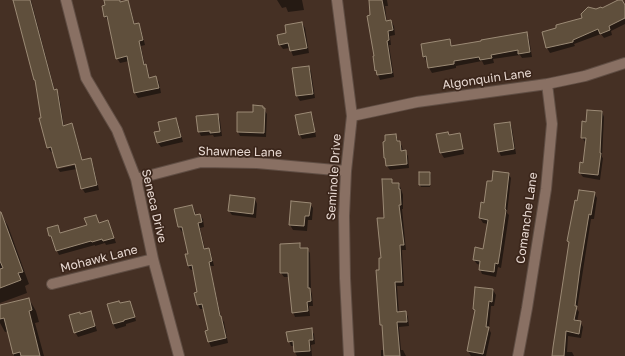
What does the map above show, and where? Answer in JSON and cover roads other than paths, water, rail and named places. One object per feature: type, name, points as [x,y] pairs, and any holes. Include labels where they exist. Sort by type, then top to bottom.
[{"type":"street","name":"Seneca Drive","points":[[66,0],[86,78],[117,130],[136,179],[153,259],[179,356]]},
{"type":"street","name":"Seminole Drive","points":[[337,0],[352,116],[346,171],[344,224],[349,356]]},
{"type":"street","name":"Algonquin Lane","points":[[352,116],[417,102],[547,84],[585,76],[625,63]]},
{"type":"street","name":"Comanche Lane","points":[[518,356],[546,189],[552,124],[547,84]]},
{"type":"street","name":"Shawnee Lane","points":[[136,179],[201,162],[257,163],[346,171]]},
{"type":"street","name":"Mohawk Lane","points":[[52,284],[153,259]]}]
